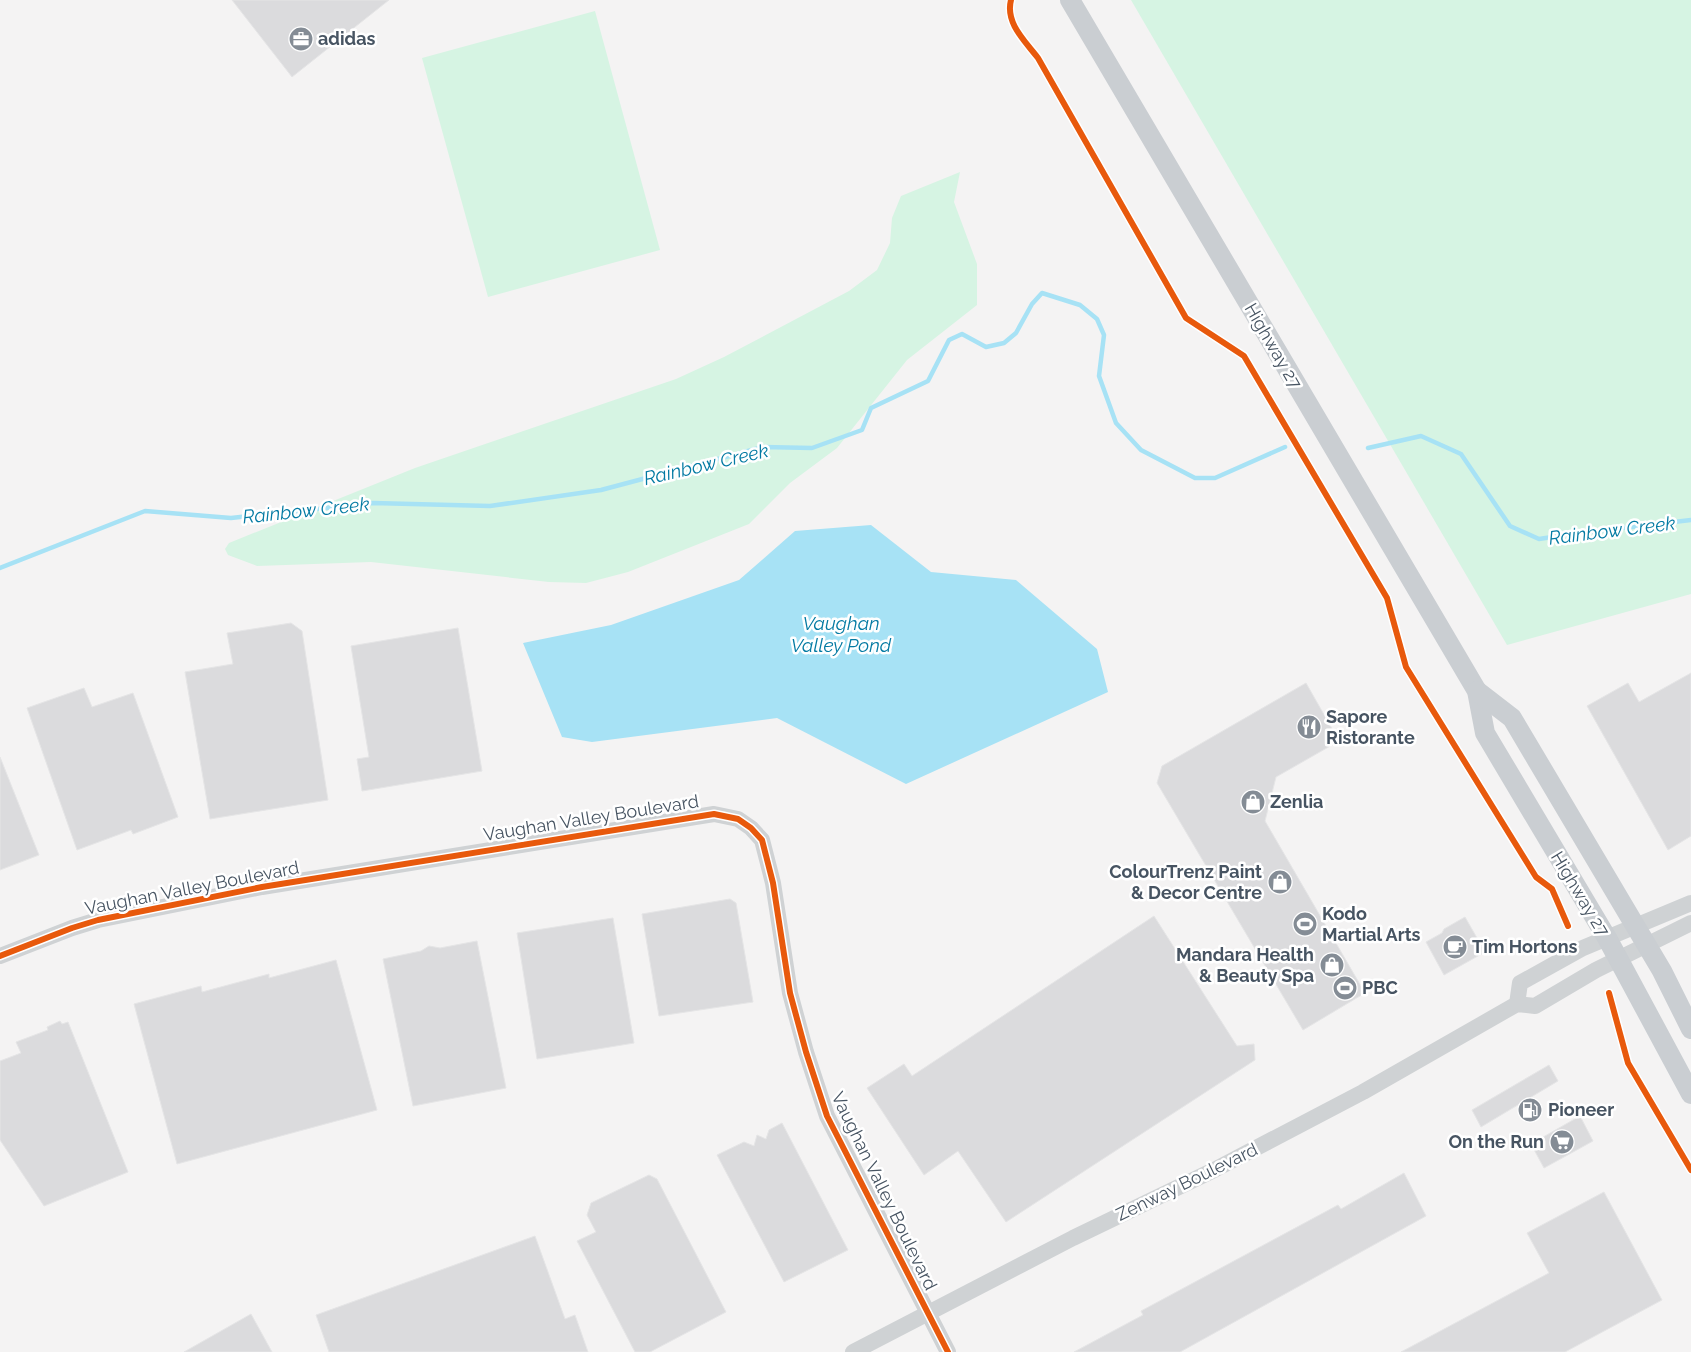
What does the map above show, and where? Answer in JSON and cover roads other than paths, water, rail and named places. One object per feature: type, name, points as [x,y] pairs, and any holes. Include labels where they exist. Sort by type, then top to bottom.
[{"type":"main road","name":"Highway 27","points":[[1070,0],[1477,692],[1485,733],[1607,938],[1691,1094]]},
{"type":"main road","name":"Highway 27","points":[[1477,692],[1512,718],[1662,971],[1691,1028]]},
{"type":"street","name":"Vaughan Valley Boulevard","points":[[0,956],[98,920],[262,887],[714,814],[738,819],[751,828],[762,840],[773,883],[790,993],[806,1052],[827,1116],[948,1352]]},
{"type":"street","points":[[1517,1004],[1520,984],[1583,948],[1691,903]]},
{"type":"street","name":"Zenway Boulevard","points":[[853,1352],[1074,1238],[1230,1162],[1388,1078],[1517,1004],[1535,1006],[1618,958],[1691,922]]},
{"type":"water","name":"Vaughan Valley Pond","points":[[871,525],[931,572],[1016,580],[1097,649],[1108,692],[906,784],[777,718],[592,742],[562,737],[523,643],[611,625],[739,580],[795,531]]},
{"type":"waterway","name":"Rainbow Creek","points":[[0,568],[145,511],[231,518],[373,503],[490,506],[601,490],[763,447],[812,448],[862,430],[871,408],[928,381],[949,340],[962,334],[986,347],[1004,343],[1016,333],[1032,304],[1042,293],[1080,305],[1097,319],[1104,335],[1099,376],[1116,423],[1141,450],[1195,478],[1215,478],[1285,447]]},
{"type":"waterway","name":"Rainbow Creek","points":[[1368,448],[1421,436],[1461,454],[1510,526],[1539,539],[1691,520]]},
{"type":"place","name":"adidas","points":[[301,39]]},
{"type":"place","name":"Sapore Ristorante","points":[[1309,727]]},
{"type":"place","name":"Zenlia","points":[[1253,802]]},
{"type":"place","name":"ColourTrenz Paint & Decor Centre","points":[[1280,882]]},
{"type":"place","name":"Kodo Martial Arts","points":[[1305,924]]},
{"type":"place","name":"Tim Hortons","points":[[1455,947]]},
{"type":"place","name":"Mandara Health & Beauty Spa","points":[[1332,965]]},
{"type":"place","name":"PBC","points":[[1345,988]]},
{"type":"place","name":"Pioneer","points":[[1530,1110]]},
{"type":"place","name":"On the Run","points":[[1562,1142]]}]
